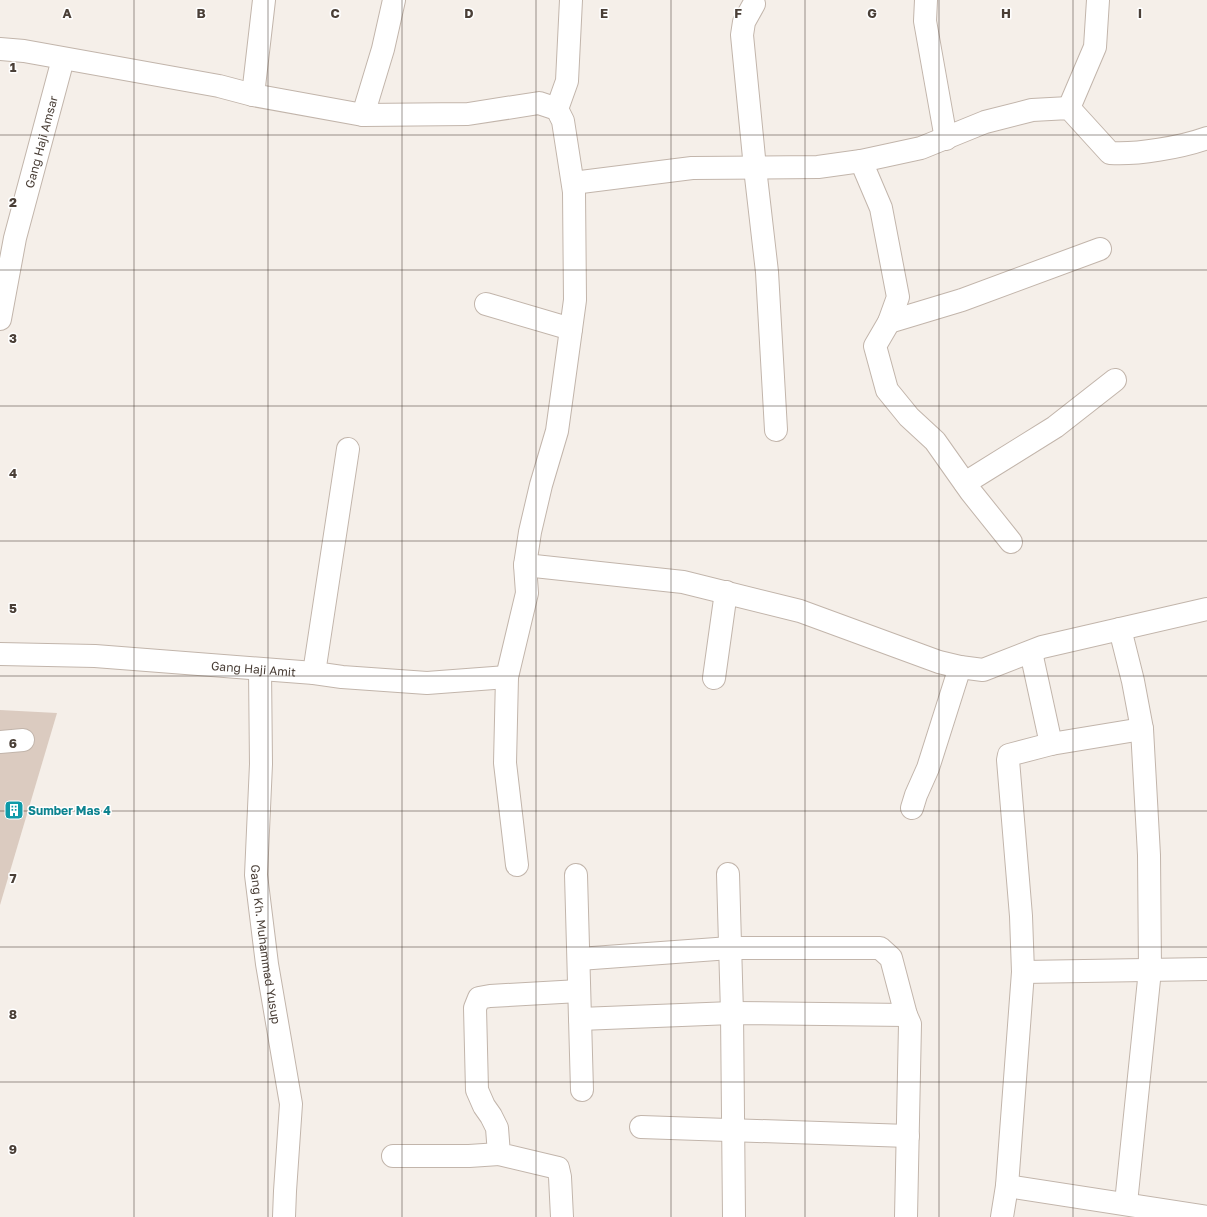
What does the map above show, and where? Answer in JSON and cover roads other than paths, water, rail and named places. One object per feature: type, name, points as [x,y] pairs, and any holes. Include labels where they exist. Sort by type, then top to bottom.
[{"type":"street","points":[[253,95],[264,0]]},
{"type":"street","points":[[363,115],[383,49],[394,0]]},
{"type":"street","points":[[556,109],[567,80],[571,0]]},
{"type":"street","points":[[926,0],[924,21],[946,138]]},
{"type":"street","points":[[1069,108],[1095,47],[1098,0]]},
{"type":"street","points":[[754,4],[744,22],[742,35],[767,272],[776,430]]},
{"type":"street","points":[[0,49],[24,50],[63,59],[219,86],[253,95],[363,115],[468,114],[539,103],[556,109],[563,121],[573,183],[575,300],[557,431],[541,485],[530,532],[525,565],[527,593],[507,677],[505,763],[516,865]]},
{"type":"street","name":"Gang Haji Amsar","points":[[0,319],[15,238],[63,59]]},
{"type":"street","points":[[573,183],[692,168],[818,167],[861,161],[921,148],[985,122],[1032,110],[1069,108]]},
{"type":"street","points":[[1069,108],[1110,153],[1134,153],[1166,148],[1207,138]]},
{"type":"street","points":[[861,161],[881,208],[898,297],[889,322],[875,346],[887,390],[909,417],[935,441],[1010,542]]},
{"type":"street","points":[[889,322],[962,300],[1100,249]]},
{"type":"street","points":[[486,304],[571,329]]},
{"type":"street","points":[[965,483],[1055,427],[1115,380]]},
{"type":"street","points":[[314,673],[348,448]]},
{"type":"street","points":[[525,565],[683,582],[800,611],[939,662],[983,670],[1042,647],[1207,609]]},
{"type":"street","points":[[714,678],[726,592]]},
{"type":"street","points":[[1120,629],[1133,681],[1142,729],[1149,855],[1150,970],[1126,1203]]},
{"type":"street","points":[[1031,652],[1051,744]]},
{"type":"street","name":"Gang Haji Amit","points":[[0,654],[95,656],[427,683],[507,677]]},
{"type":"street","points":[[912,808],[928,768],[960,667]]},
{"type":"street","name":"Gang Kh. Muhammad Yusup","points":[[260,670],[261,770],[256,875],[267,964],[291,1104],[284,1217]]},
{"type":"street","points":[[1002,1217],[1007,1186],[1023,972],[1021,916],[1008,760],[1009,755],[1051,744],[1142,729]]},
{"type":"street","points":[[0,742],[23,740]]},
{"type":"street","points":[[728,874],[732,1013],[734,1217]]},
{"type":"street","points":[[576,875],[582,1090]]},
{"type":"street","points":[[578,959],[730,948],[880,948],[891,958],[906,1015],[910,1024],[906,1217]]},
{"type":"street","points":[[1023,972],[1207,969]]},
{"type":"street","points":[[499,1154],[497,1128],[484,1106],[477,1090],[475,1008],[479,998],[490,996],[579,991]]},
{"type":"street","points":[[580,1019],[732,1013],[906,1015]]},
{"type":"street","points":[[640,1126],[908,1136]]},
{"type":"street","points":[[393,1156],[469,1156],[499,1154],[558,1168],[560,1176],[562,1217]]},
{"type":"street","points":[[1007,1186],[1207,1216]]},
{"type":"place","name":"Sumber Mas 4","points":[[14,810]]}]
